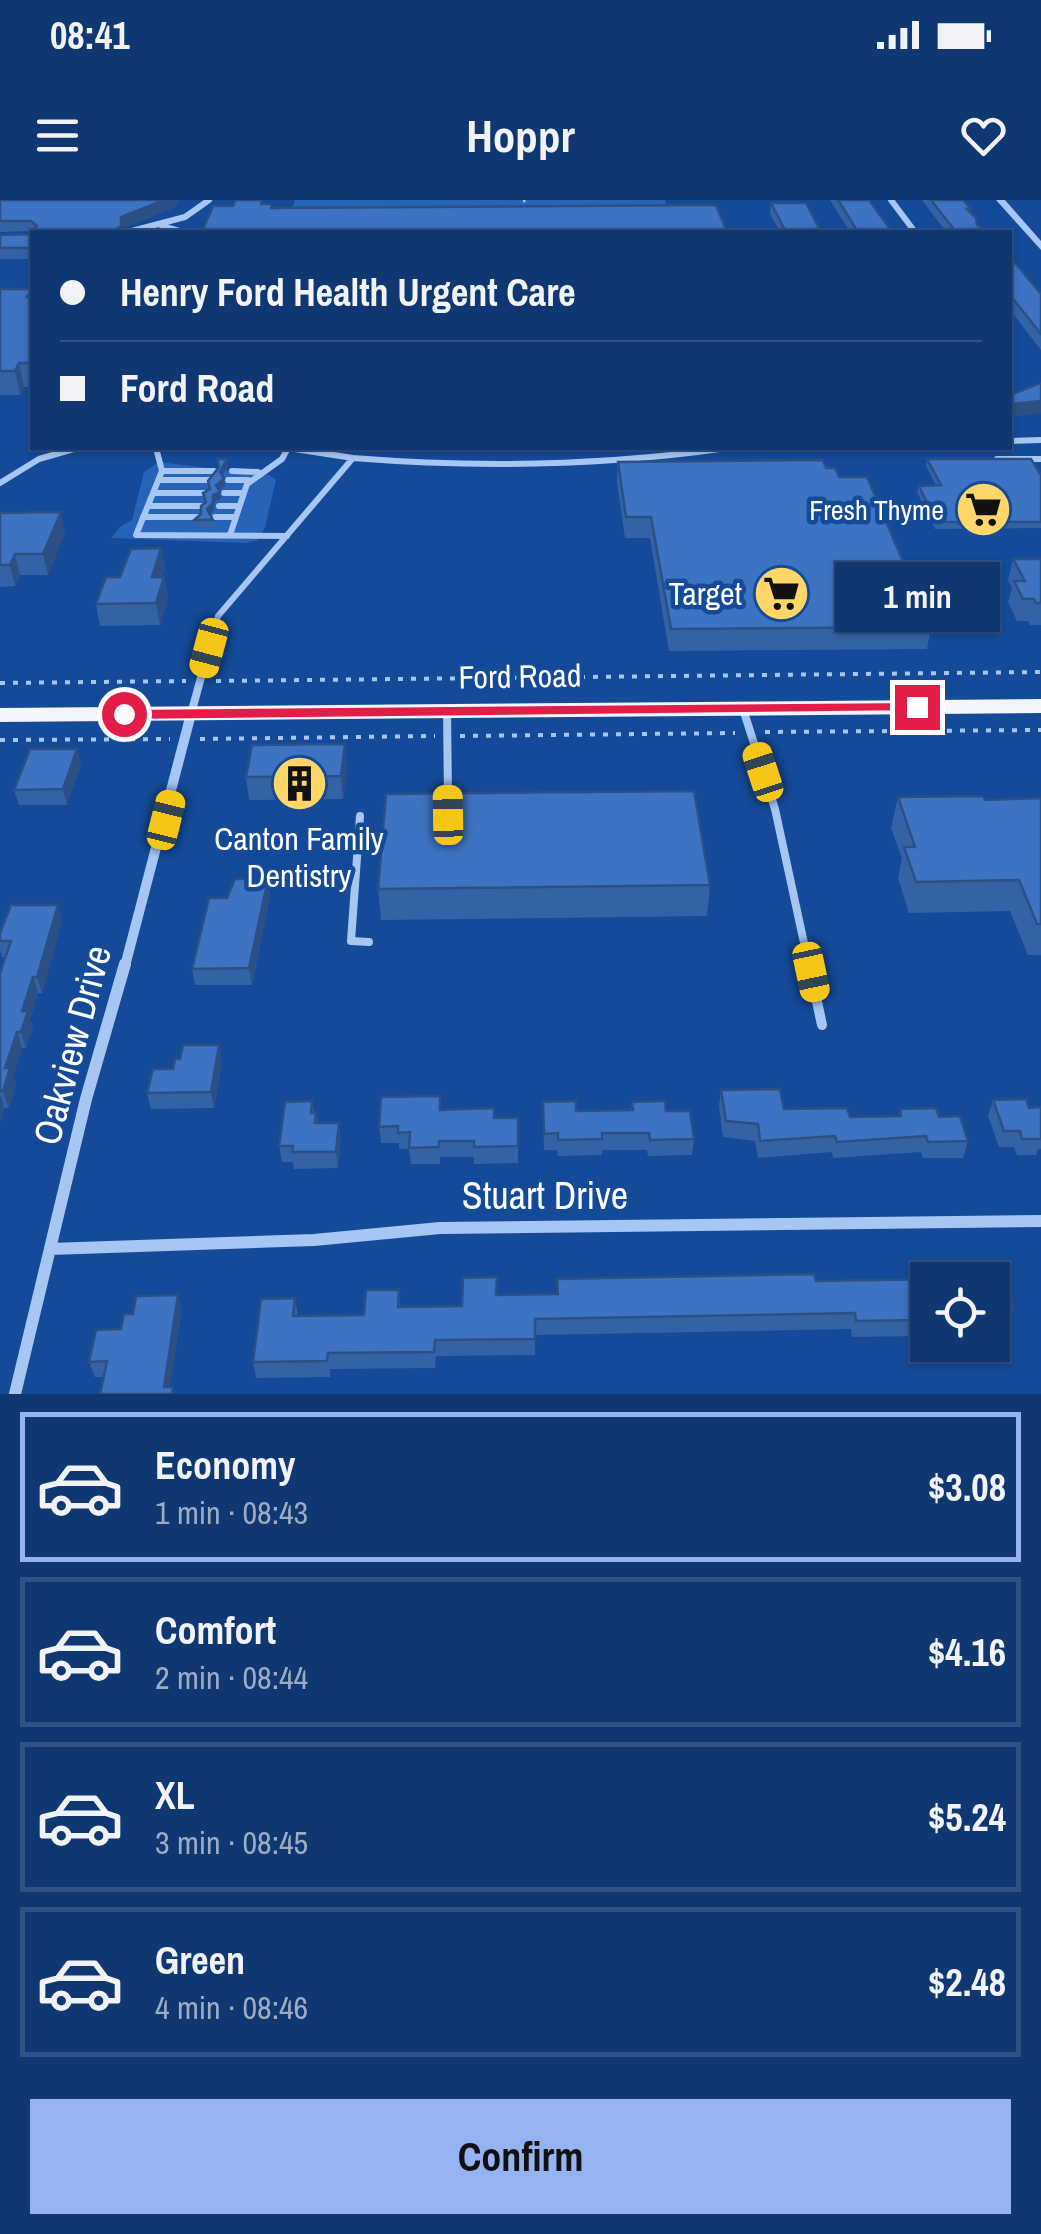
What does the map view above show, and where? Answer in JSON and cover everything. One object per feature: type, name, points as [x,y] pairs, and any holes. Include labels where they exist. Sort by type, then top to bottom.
[{"type":"main road","name":"Ford Road","points":[[0,715],[1041,706]]},
{"type":"street","points":[[137,230],[193,213],[209,200]]},
{"type":"street","points":[[890,200],[913,230]]},
{"type":"street","points":[[1000,200],[1041,246]]},
{"type":"street","points":[[161,225],[177,230]]},
{"type":"street","points":[[1012,232],[1028,233]]},
{"type":"street","name":"Oakview Drive","points":[[15,1394],[86,1099],[158,852],[192,714]]},
{"type":"street","name":"Stuart Drive","points":[[50,1250],[314,1240],[440,1228],[1041,1222]]},
{"type":"lane","points":[[1012,440],[1041,440]]},
{"type":"lane","points":[[0,483],[39,459],[69,450]]},
{"type":"lane","points":[[157,450],[162,471],[136,535],[286,536]]},
{"type":"lane","points":[[230,534],[249,480],[281,461],[285,450]]},
{"type":"lane","points":[[299,450],[406,463],[641,460],[713,450]]},
{"type":"lane","points":[[192,714],[218,616],[353,458]]},
{"type":"lane","points":[[997,459],[1041,459]]},
{"type":"lane","points":[[162,471],[214,471]]},
{"type":"lane","points":[[232,471],[259,472]]},
{"type":"lane","points":[[158,480],[209,480]]},
{"type":"lane","points":[[228,480],[249,480]]},
{"type":"lane","points":[[153,493],[205,493]]},
{"type":"lane","points":[[224,493],[243,493]]},
{"type":"lane","points":[[148,506],[201,506]]},
{"type":"lane","points":[[218,506],[239,506]]},
{"type":"lane","points":[[143,518],[197,517]]},
{"type":"lane","points":[[216,517],[235,517]]},
{"type":"lane","points":[[742,707],[776,808],[822,1025]]},
{"type":"lane","points":[[447,709],[448,815]]},
{"type":"lane","points":[[360,816],[351,941],[369,942]]},
{"type":"path","points":[[524,200],[528,218]]},
{"type":"path","points":[[0,683],[1041,672]]},
{"type":"path","points":[[0,740],[1041,730]]},
{"type":"shaded area","points":[[295,200],[665,200],[667,209],[291,212]]},
{"type":"shaded area","points":[[159,462],[269,475],[276,480],[258,540],[246,543],[111,538],[132,520],[144,472]]},
{"type":"building","points":[[0,200],[164,200],[121,217],[121,226],[115,230],[34,230],[37,226],[31,221],[0,221]]},
{"type":"building","points":[[236,200],[262,200],[261,204],[272,204],[271,208],[716,205],[726,230],[203,230],[213,206],[233,206]]},
{"type":"building","points":[[838,200],[869,200],[891,230],[857,230]]},
{"type":"building","points":[[931,200],[963,200],[977,225],[985,230],[954,230]]},
{"type":"building","points":[[771,203],[806,203],[820,230],[785,230]]},
{"type":"building","points":[[30,234],[30,248],[0,248],[0,235]]},
{"type":"building","points":[[1012,259],[1041,294],[1041,334],[1012,298]]},
{"type":"building","points":[[0,289],[30,289],[30,363],[19,363],[15,371],[0,371]]},
{"type":"building","points":[[1041,383],[1041,401],[1012,404],[1012,394]]},
{"type":"building","points":[[217,459],[227,459],[220,472],[224,479],[216,485],[220,492],[213,495],[213,503],[207,509],[213,520],[194,520],[206,502],[203,493],[210,489],[208,481],[219,467]]},
{"type":"building","name":"Fresh Thyme","points":[[927,459],[1031,459],[1041,475],[1041,522],[936,522],[919,486],[941,485]]},
{"type":"building","name":"Target","points":[[823,460],[826,468],[835,468],[839,477],[867,477],[931,627],[671,629],[651,517],[626,517],[618,462]]},
{"type":"building","points":[[61,512],[43,554],[15,554],[10,565],[0,565],[0,513]]},
{"type":"building","points":[[161,548],[152,577],[164,577],[156,603],[96,604],[106,577],[120,577],[131,549]]},
{"type":"building","points":[[1013,559],[1041,559],[1041,603],[1023,599],[1014,581],[1025,581]]},
{"type":"building","points":[[345,744],[341,776],[246,777],[252,745]]},
{"type":"building","points":[[30,749],[77,749],[63,789],[14,790]]},
{"type":"building","points":[[694,791],[710,885],[378,889],[386,794]]},
{"type":"building","points":[[983,796],[985,800],[1041,798],[1041,924],[1037,924],[1019,880],[916,882],[904,847],[915,847],[898,797]]},
{"type":"building","points":[[235,879],[268,879],[249,968],[192,969],[209,898],[227,898]]},
{"type":"building","points":[[11,905],[58,905],[0,1091],[0,973],[11,941],[0,941],[0,933]]},
{"type":"building","points":[[183,1045],[219,1045],[211,1092],[147,1093],[153,1069],[173,1069]]},
{"type":"building","points":[[780,1089],[784,1109],[847,1108],[850,1117],[901,1116],[900,1109],[936,1108],[939,1117],[960,1116],[968,1141],[928,1142],[926,1136],[837,1142],[835,1136],[760,1141],[758,1124],[726,1121],[721,1090]]},
{"type":"building","points":[[440,1096],[440,1110],[494,1108],[494,1118],[518,1118],[518,1146],[474,1147],[474,1141],[439,1141],[439,1147],[409,1148],[410,1132],[398,1133],[398,1126],[379,1127],[381,1097]]},
{"type":"building","points":[[1026,1099],[1029,1108],[1041,1107],[1041,1139],[1022,1139],[1020,1131],[1004,1131],[993,1100]]},
{"type":"building","points":[[312,1101],[315,1123],[339,1123],[336,1152],[292,1152],[293,1146],[279,1146],[285,1102]]},
{"type":"building","points":[[576,1101],[576,1111],[633,1110],[632,1102],[665,1101],[666,1111],[690,1111],[694,1139],[650,1140],[649,1133],[602,1133],[602,1139],[558,1140],[558,1133],[544,1134],[543,1102]]},
{"type":"building","points":[[814,1274],[816,1281],[910,1279],[910,1320],[856,1321],[855,1313],[535,1319],[535,1339],[435,1340],[434,1352],[328,1353],[327,1361],[253,1362],[261,1299],[295,1298],[293,1316],[364,1315],[366,1290],[399,1290],[398,1307],[462,1306],[463,1278],[497,1277],[496,1295],[558,1294],[557,1279]]},
{"type":"building","points":[[178,1295],[164,1387],[173,1387],[172,1394],[100,1394],[107,1361],[89,1362],[96,1330],[121,1329],[124,1314],[133,1314],[136,1296]]},
{"type":"place","name":"Fresh Thyme","points":[[983,510]]},
{"type":"place","name":"Target","points":[[781,593]]},
{"type":"place","name":"Canton Family Dentistry","points":[[299,784]]},
{"type":"route","points":[[124,714],[917,707]]}]
